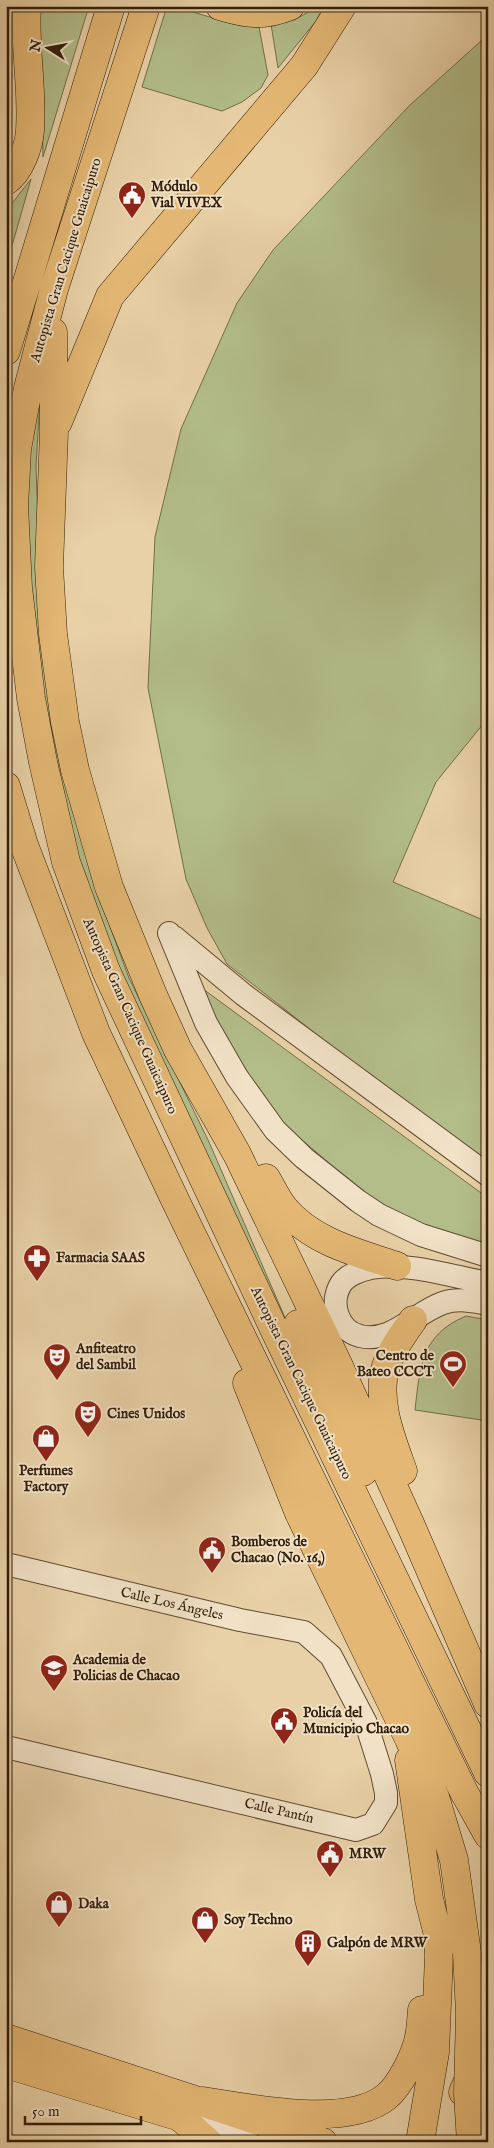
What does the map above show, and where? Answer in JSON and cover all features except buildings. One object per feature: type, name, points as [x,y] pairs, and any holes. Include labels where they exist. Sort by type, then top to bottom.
[{"type":"main road","points":[[8,180],[24,155],[30,130],[25,29],[27,6]]},
{"type":"main road","points":[[6,350],[111,6]]},
{"type":"main road","name":"Autopista Gran Cacique Guaicaipuro","points":[[146,6],[54,288],[28,388],[17,450],[14,506],[18,588],[31,698],[52,810],[66,862],[110,979],[274,1329],[488,1773]]},
{"type":"main road","points":[[220,6],[258,15],[278,11],[290,6]]},
{"type":"main road","points":[[54,431],[110,296],[304,66],[342,6]]},
{"type":"main road","points":[[54,288],[52,367],[54,431],[49,567],[54,644],[65,722],[75,770],[112,896],[178,1050],[238,1154],[292,1266],[412,1528],[488,1704]]},
{"type":"main road","points":[[6,786],[24,845],[96,1033],[176,1202],[460,1783],[488,1835]]},
{"type":"main road","points":[[214,1114],[224,1157],[309,1346],[376,1503],[384,1554]]},
{"type":"main road","points":[[214,1114],[232,1122],[284,1208],[304,1226],[324,1240],[397,1266]]},
{"type":"main road","points":[[176,1202],[299,1513],[409,1739],[435,1797],[452,1852],[467,1953],[470,2013],[468,2094],[471,2142]]},
{"type":"main road","points":[[412,1528],[414,1504],[394,1446],[384,1408],[383,1394],[385,1368],[402,1335],[414,1320]]},
{"type":"main road","points":[[409,1739],[410,1771],[429,1899],[438,1935],[439,1956],[435,2052],[420,2142]]},
{"type":"main road","points":[[203,2102],[282,2113],[320,2113],[344,2112],[365,2107],[386,2097],[408,2065],[419,2038],[424,1990],[424,1938],[429,1899]]},
{"type":"main road","points":[[6,2038],[323,2142]]},
{"type":"main road","points":[[471,2142],[462,2118],[463,2092],[472,2072],[488,2057]]},
{"type":"main road","points":[[6,2064],[180,2117],[208,2142]]},
{"type":"street","points":[[488,1175],[244,995],[169,933],[206,1023],[237,1077],[275,1130],[304,1158],[358,1201],[379,1215],[421,1235],[488,1256]]},
{"type":"street","points":[[488,1283],[397,1266],[371,1268],[353,1274],[341,1283],[336,1295],[336,1312],[342,1325],[349,1332],[368,1338],[385,1335],[414,1320],[423,1312],[444,1302],[457,1300],[488,1304]]},
{"type":"street","name":"Calle Los Ángeles","points":[[6,1564],[240,1620],[304,1632],[332,1656]]},
{"type":"street","name":"Calle Pantín","points":[[6,1747],[356,1830],[365,1828],[378,1819],[386,1803],[386,1793],[366,1722],[332,1656]]},
{"type":"street","points":[[180,2117],[248,2142]]},
{"type":"green space","points":[[42,6],[89,6],[43,157],[40,10]]},
{"type":"green space","points":[[167,6],[173,6],[233,24],[259,27],[268,75],[261,88],[242,102],[222,111],[142,87]]},
{"type":"green space","points":[[319,6],[324,6],[316,21],[278,68],[271,24],[294,20]]},
{"type":"green space","points":[[488,39],[488,718],[436,782],[393,882],[488,922],[488,1162],[362,1070],[227,964],[207,928],[186,879],[148,688],[155,537],[181,429],[237,303],[273,250],[410,105],[481,41]]},
{"type":"green space","points":[[31,179],[6,267],[6,211]]},
{"type":"green space","points":[[42,366],[36,466],[40,583],[95,886],[129,978],[209,1142],[347,1461],[109,955],[70,835],[48,744],[26,565],[28,468]]},
{"type":"green space","points":[[188,978],[488,1198],[488,1252],[449,1242],[366,1195],[266,1109]]},
{"type":"green space","name":"Centro de Bateo CCCT","points":[[466,1316],[488,1320],[488,1421],[415,1410],[421,1366],[431,1342],[451,1324]]},
{"type":"place","name":"Módulo Vial VIVEX","points":[[132,219]]},
{"type":"place","name":"Farmacia SAAS","points":[[37,1282]]},
{"type":"place","name":"Anfiteatro del Sambil","points":[[57,1381]]},
{"type":"place","name":"Centro de Bateo CCCT","points":[[453,1388]]},
{"type":"place","name":"Cines Unidos","points":[[88,1438]]},
{"type":"place","name":"Perfumes Factory","points":[[46,1462]]},
{"type":"place","name":"Bomberos de Chacao (No. 16,)","points":[[212,1574]]},
{"type":"place","name":"Academia de Policias de Chacao","points":[[54,1692]]},
{"type":"place","name":"Policía del Municipio Chacao","points":[[284,1745]]},
{"type":"place","name":"MRW","points":[[330,1878]]},
{"type":"place","name":"Daka","points":[[59,1928]]},
{"type":"place","name":"Soy Techno","points":[[205,1944]]},
{"type":"place","name":"Galpón de MRW","points":[[308,1967]]}]
